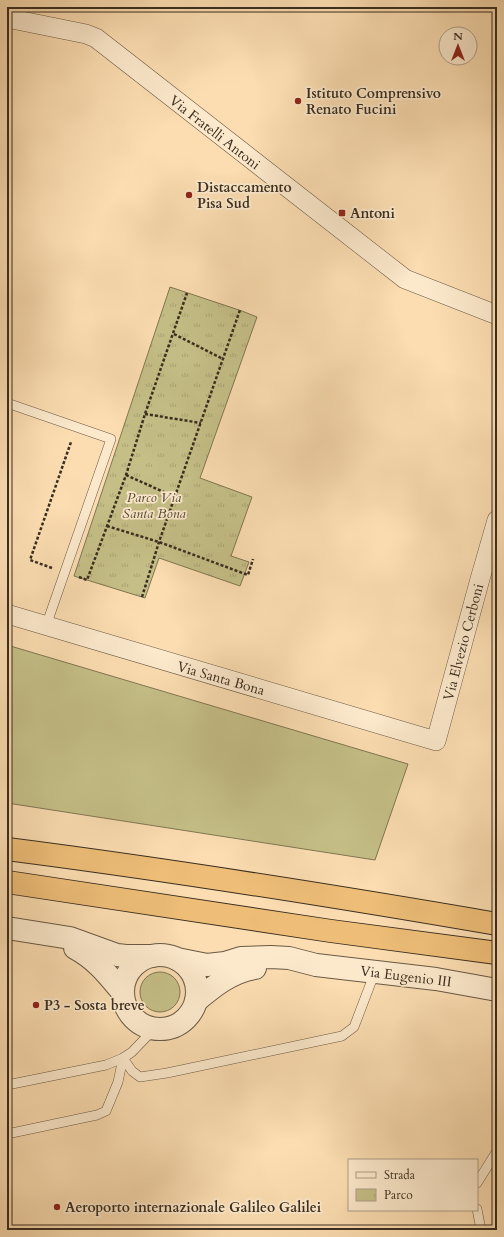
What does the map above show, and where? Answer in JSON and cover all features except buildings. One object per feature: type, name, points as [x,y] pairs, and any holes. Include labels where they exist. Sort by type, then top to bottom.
[{"type":"highway","points":[[7,838],[113,862]]},
{"type":"highway","points":[[7,849],[113,862],[358,900],[497,924]]},
{"type":"highway","points":[[7,882],[331,931],[497,953]]},
{"type":"street","name":"Via Fratelli Antoni","points":[[7,18],[92,36],[405,279],[497,315]]},
{"type":"street","name":"Via Elvezio Cerboni","points":[[436,742],[497,520]]},
{"type":"street","name":"Via Santa Bona","points":[[7,614],[436,742]]},
{"type":"street","points":[[7,928],[43,933],[70,938],[116,955],[165,955],[177,959],[187,966],[197,981],[196,1001],[192,1011],[181,1023],[170,1028],[154,1029],[140,1023],[132,1016],[127,1008],[123,993],[107,972],[78,950],[43,933]]},
{"type":"street","points":[[123,993],[125,980],[131,969],[141,960],[153,956]]},
{"type":"street","name":"Via Eugenio III","points":[[177,959],[207,965],[225,963],[241,958],[289,958],[316,965],[436,979],[497,990]]},
{"type":"street","name":"Via Eugenio III","points":[[196,1001],[228,977],[241,970],[265,967],[316,965]]},
{"type":"lane","points":[[7,403],[111,439],[46,626]]},
{"type":"lane","points":[[123,1058],[132,1071],[140,1077],[198,1067],[342,1036],[354,1027],[375,972]]},
{"type":"lane","points":[[7,1085],[106,1065],[123,1058],[138,1047],[154,1029]]},
{"type":"lane","points":[[7,1134],[97,1115],[106,1111],[118,1082],[123,1058]]},
{"type":"lane","points":[[478,1181],[497,1150]]},
{"type":"lane","points":[[477,1211],[481,1230]]},
{"type":"path","points":[[72,440],[30,560],[87,580],[126,475],[145,414],[188,293]]},
{"type":"path","points":[[142,597],[159,542],[240,310]]},
{"type":"path","points":[[174,334],[223,359]]},
{"type":"path","points":[[145,414],[201,422]]},
{"type":"path","points":[[126,475],[175,497]]},
{"type":"path","points":[[107,526],[159,542],[248,575],[253,559]]},
{"type":"green space","name":"Parco Via Santa Bona","points":[[170,287],[257,317],[200,478],[252,497],[231,556],[249,562],[240,586],[159,558],[145,598],[74,576]]},
{"type":"green space","points":[[7,645],[408,764],[375,860],[7,803]]},
{"type":"green space","points":[[156,972],[164,972],[171,975],[177,981],[180,992],[177,1003],[171,1009],[164,1012],[156,1012],[149,1009],[143,1003],[140,996],[140,988],[143,981],[149,975]]},
{"type":"place","name":"Istituto Comprensivo Renato Fucini","points":[[298,101]]},
{"type":"place","name":"Distaccamento Pisa Sud","points":[[189,195]]},
{"type":"place","name":"Antoni","points":[[342,213]]},
{"type":"place","name":"P3 - Sosta breve","points":[[36,1005]]},
{"type":"place","name":"Aeroporto internazionale Galileo Galilei","points":[[57,1207]]}]
